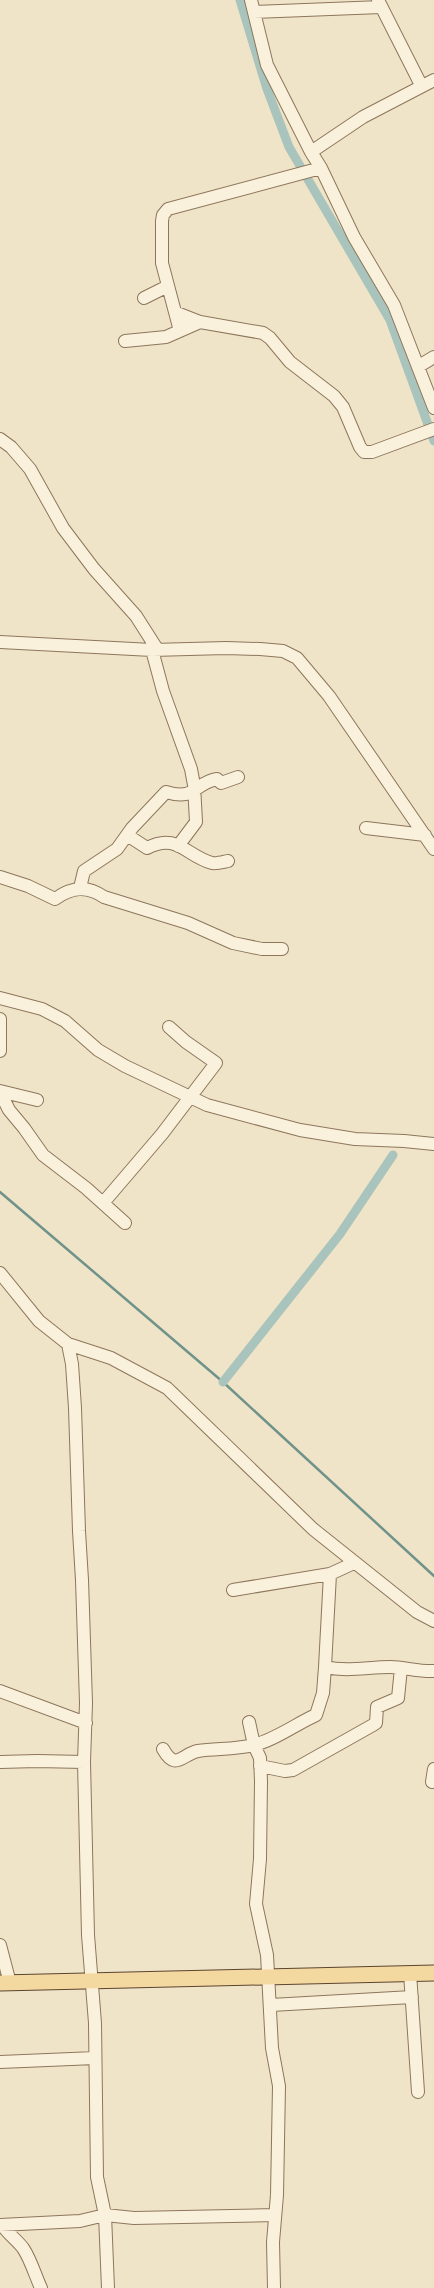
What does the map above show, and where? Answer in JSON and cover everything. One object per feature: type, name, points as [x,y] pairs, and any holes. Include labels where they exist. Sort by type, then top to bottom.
[{"type":"main road","points":[[5,1983],[434,1973]]},
{"type":"street","points":[[421,85],[379,3],[252,6],[268,65],[354,237],[394,305],[419,366],[434,408]]},
{"type":"street","points":[[311,152],[363,117],[421,85],[434,80]]},
{"type":"street","points":[[180,331],[177,313],[162,263],[162,221],[168,209],[320,168]]},
{"type":"street","points":[[144,298],[168,286]]},
{"type":"street","points":[[177,313],[200,322],[263,333],[270,338],[290,362],[334,396],[343,407],[360,447],[364,452],[372,452],[431,430]]},
{"type":"street","points":[[125,341],[166,336],[200,322]]},
{"type":"street","points":[[419,366],[434,357]]},
{"type":"street","points":[[0,440],[11,447],[30,469],[63,528],[94,570],[136,616],[155,650],[162,691],[191,769],[194,791],[196,822],[178,846]]},
{"type":"street","points":[[0,642],[155,650],[260,649],[283,651],[297,658],[329,696],[434,849]]},
{"type":"street","points":[[80,888],[84,871],[117,849],[127,835],[166,792],[177,795],[186,795],[208,781],[217,779],[221,784],[238,777]]},
{"type":"street","points":[[366,828],[425,835]]},
{"type":"street","points":[[127,835],[147,848],[158,842],[171,843],[212,863],[228,861]]},
{"type":"street","points":[[0,877],[28,886],[55,899],[67,890],[80,888],[188,923],[233,943],[256,949],[282,949]]},
{"type":"street","points":[[0,998],[42,1009],[66,1021],[98,1050],[125,1066],[189,1098],[245,1117],[300,1130],[355,1139],[404,1140],[434,1144]]},
{"type":"street","points":[[0,1019],[0,1051]]},
{"type":"street","points":[[103,1203],[162,1134],[216,1063],[186,1042],[169,1027]]},
{"type":"street","points":[[0,1092],[37,1100]]},
{"type":"street","points":[[0,1092],[9,1110],[43,1155],[103,1203],[125,1223]]},
{"type":"street","points":[[0,1273],[39,1321],[68,1344],[111,1358],[166,1388],[312,1529],[417,1612],[434,1622]]},
{"type":"street","points":[[68,1344],[72,1364],[75,1408],[86,1723],[84,1762],[88,1935],[95,2023],[97,2177],[105,2215],[108,2288]]},
{"type":"street","points":[[233,1590],[330,1574],[354,1563]]},
{"type":"street","points":[[163,1749],[168,1757],[176,1761],[182,1760],[197,1751],[254,1745],[316,1715],[323,1693],[330,1574]]},
{"type":"street","points":[[325,1667],[347,1670],[401,1668],[418,1672],[434,1671]]},
{"type":"street","points":[[260,1766],[285,1771],[293,1770],[376,1723],[377,1707],[398,1698],[401,1668]]},
{"type":"street","points":[[0,1691],[86,1723]]},
{"type":"street","points":[[249,1722],[254,1745],[260,1758],[260,1859],[255,1900],[265,1939],[269,1978],[272,2048],[279,2086],[274,2288]]},
{"type":"street","points":[[0,1762],[84,1762]]},
{"type":"street","points":[[432,1782],[434,1769]]},
{"type":"street","points":[[0,1945],[5,1983]]},
{"type":"street","points":[[410,1973],[418,2092]]},
{"type":"street","points":[[270,2005],[412,1997]]},
{"type":"street","points":[[0,2062],[95,2058]]},
{"type":"street","points":[[1,2225],[80,2221],[105,2215],[134,2218],[275,2215]]},
{"type":"street","points":[[1,2225],[22,2247],[29,2258],[41,2288]]},
{"type":"waterway","points":[[240,0],[267,89],[289,147],[390,320],[434,441]]},
{"type":"waterway","points":[[223,1382],[340,1234],[393,1155]]},
{"type":"waterway","points":[[0,1192],[223,1382],[434,1576]]}]
